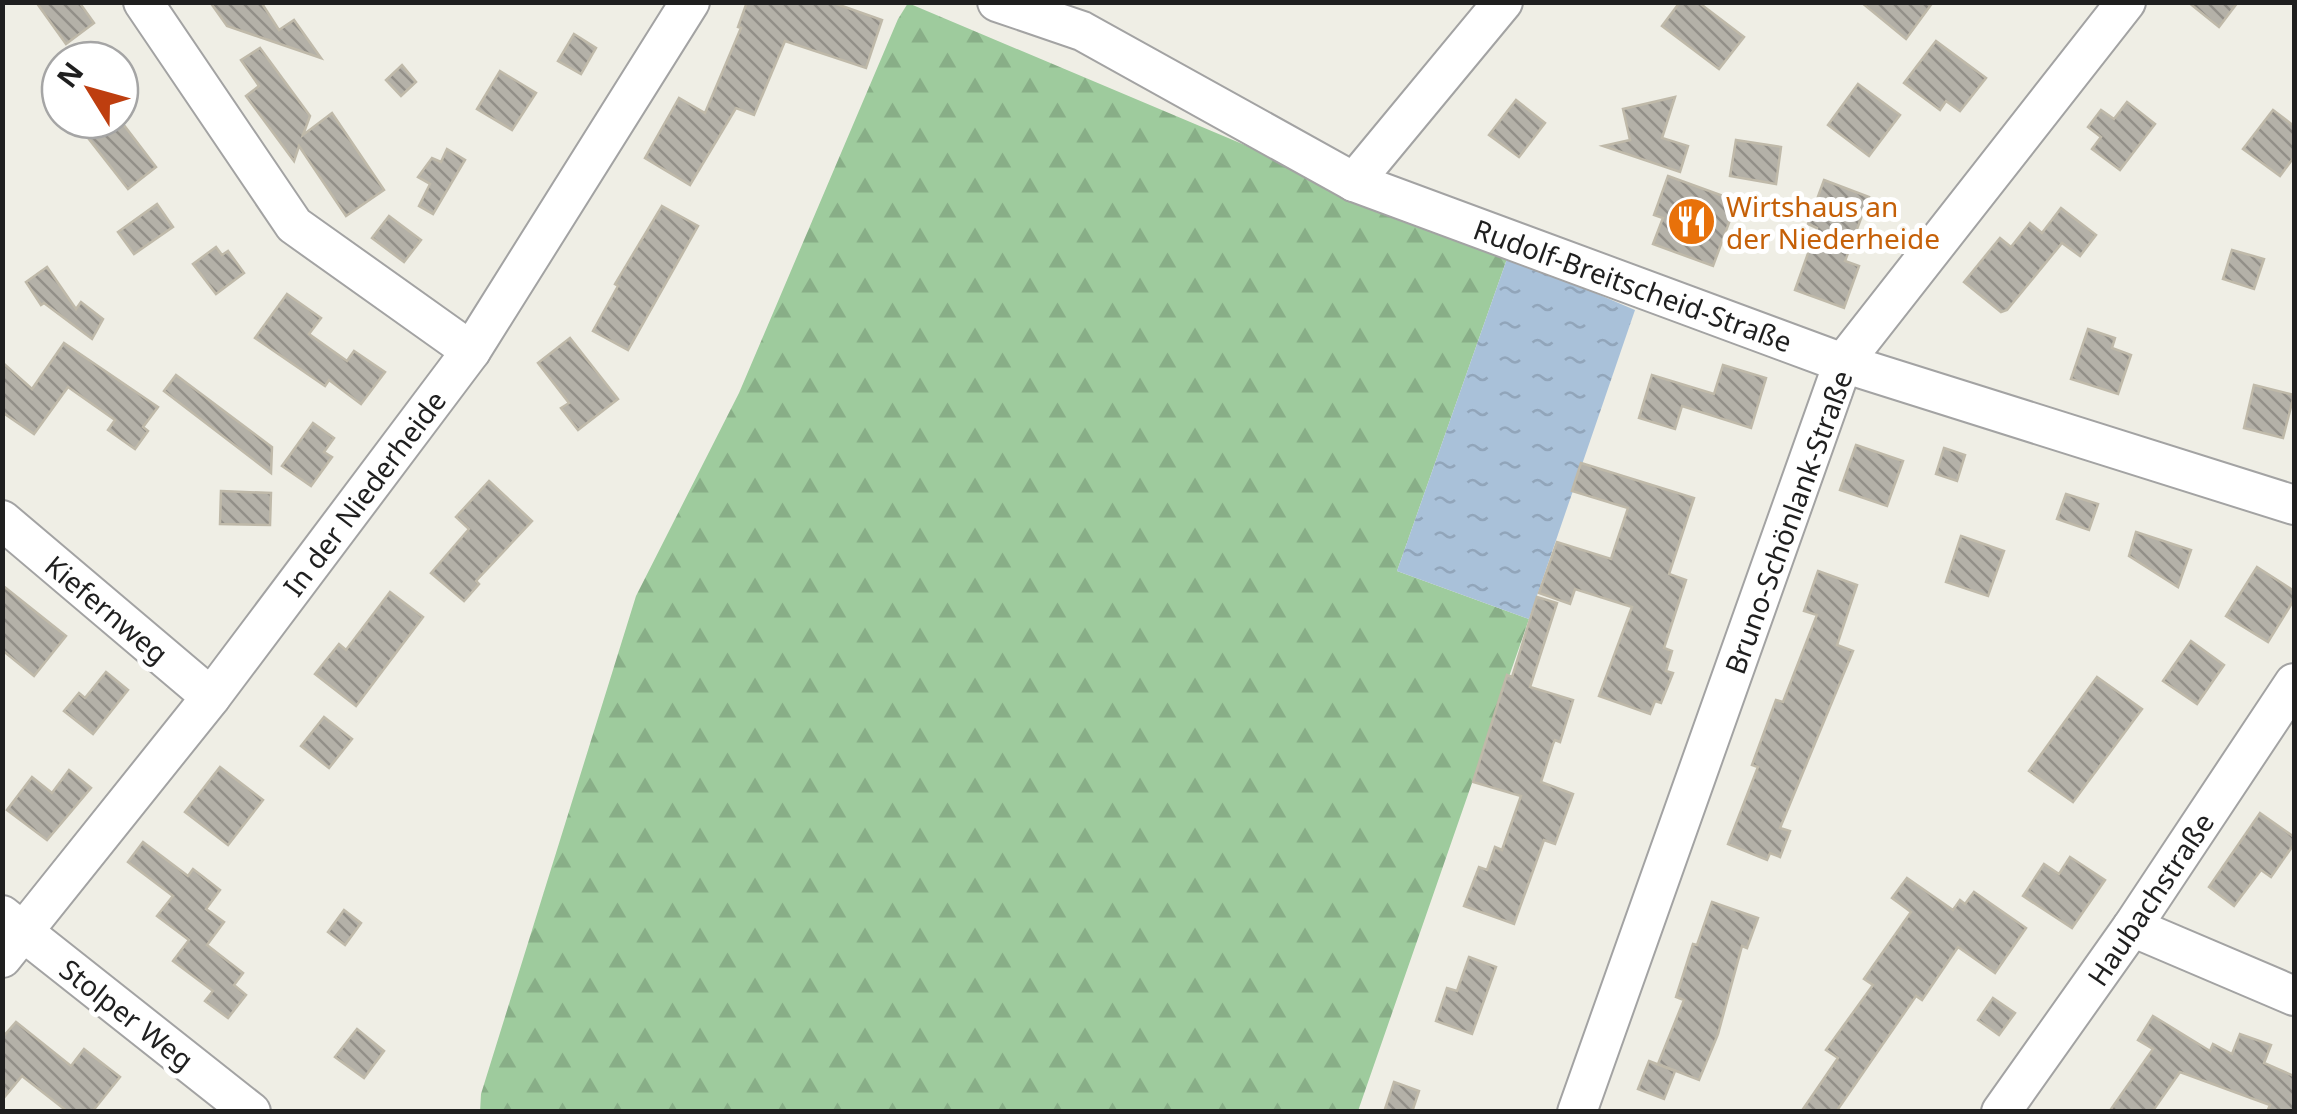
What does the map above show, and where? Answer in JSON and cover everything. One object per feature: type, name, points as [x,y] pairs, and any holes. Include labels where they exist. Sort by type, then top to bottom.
[{"type":"street","points":[[143,2],[294,225],[471,351]]},
{"type":"street","name":"In der Niederheide","points":[[9,935],[211,697],[471,351],[690,2]]},
{"type":"street","name":"Rudolf-Breitscheid-Straße","points":[[998,2],[1082,31],[1354,182],[1843,363],[2294,505]]},
{"type":"street","points":[[1354,182],[1503,2]]},
{"type":"street","name":"Bruno-Schönlank-Straße","points":[[1577,1112],[1843,363],[2126,2]]},
{"type":"street","name":"Kiefernweg","points":[[2,520],[211,697]]},
{"type":"street","name":"Haubachstraße","points":[[2001,1112],[2132,928],[2294,683]]},
{"type":"street","points":[[2132,928],[2294,996]]},
{"type":"street","name":"Stolper Weg","points":[[9,935],[251,1112]]},
{"type":"green space","points":[[908,3],[1508,256],[1397,571],[1529,619],[1358,1111],[480,1112],[481,1094],[636,596],[739,393]]},
{"type":"water","points":[[1508,256],[1635,310],[1529,619],[1397,571]]},
{"type":"building","points":[[36,2],[79,2],[94,23],[71,40],[63,40]]},
{"type":"building","points":[[210,2],[261,2],[279,30],[294,20],[321,58],[227,26]]},
{"type":"building","points":[[747,2],[831,2],[882,20],[866,68],[785,41],[754,115],[736,108],[690,185],[645,158],[679,98],[705,113],[741,28],[738,27]]},
{"type":"building","points":[[1680,2],[1698,2],[1744,37],[1719,69],[1662,26]]},
{"type":"building","points":[[1861,2],[1933,2],[1906,39]]},
{"type":"building","points":[[2188,2],[2238,2],[2219,27]]},
{"type":"building","points":[[574,34],[596,48],[581,74],[558,61]]},
{"type":"building","points":[[1936,41],[1986,78],[1960,111],[1946,101],[1940,110],[1904,83]]},
{"type":"building","points":[[260,48],[310,116],[303,135],[332,113],[384,190],[346,216],[299,146],[294,161],[246,96],[259,86],[241,60]]},
{"type":"building","points":[[402,65],[416,82],[401,96],[386,80]]},
{"type":"building","points":[[500,71],[536,93],[512,130],[477,109]]},
{"type":"building","points":[[1858,84],[1900,115],[1869,156],[1828,125]]},
{"type":"building","points":[[1675,97],[1662,138],[1688,146],[1680,172],[1603,146],[1630,140],[1623,109]]},
{"type":"building","points":[[1516,100],[1545,123],[1519,157],[1489,135]]},
{"type":"building","points":[[2127,102],[2155,124],[2120,170],[2092,149],[2101,137],[2088,127],[2101,110],[2114,119]]},
{"type":"building","points":[[2273,110],[2294,126],[2294,157],[2280,176],[2243,149]]},
{"type":"building","points":[[90,140],[135,140],[156,167],[128,189]]},
{"type":"building","points":[[1736,140],[1781,147],[1776,184],[1730,176]]},
{"type":"building","points":[[447,149],[465,160],[433,214],[419,206],[430,184],[418,177],[432,158],[441,162]]},
{"type":"building","points":[[1668,176],[1737,201],[1713,266],[1653,244],[1663,218],[1654,215]]},
{"type":"building","points":[[1824,180],[1869,197],[1845,261],[1859,266],[1844,308],[1795,290],[1817,228],[1808,224]]},
{"type":"building","points":[[157,204],[173,227],[134,254],[118,232]]},
{"type":"building","points":[[662,206],[698,226],[628,350],[593,331],[618,286],[615,284]]},
{"type":"building","points":[[2061,208],[2096,235],[2080,256],[2062,243],[2007,310],[2001,312],[1964,282],[2000,238],[2011,247],[2030,223],[2042,233]]},
{"type":"building","points":[[389,216],[421,240],[404,262],[372,238]]},
{"type":"building","points":[[216,247],[222,255],[228,251],[244,273],[216,294],[193,264]]},
{"type":"building","points":[[2232,250],[2264,259],[2254,289],[2223,279]]},
{"type":"building","points":[[47,267],[76,309],[81,302],[103,319],[92,339],[44,303],[41,305],[26,282]]},
{"type":"building","points":[[287,294],[321,318],[309,334],[347,361],[354,351],[385,372],[361,404],[329,380],[325,386],[255,338]]},
{"type":"building","points":[[2088,329],[2115,338],[2112,348],[2131,355],[2118,394],[2071,379]]},
{"type":"building","points":[[570,338],[618,399],[578,430],[561,408],[569,403],[538,363]]},
{"type":"building","points":[[64,343],[158,407],[143,427],[148,431],[135,449],[108,430],[115,420],[68,387],[34,434],[2,412],[2,362],[32,389]]},
{"type":"building","points":[[1723,365],[1766,378],[1751,428],[1682,406],[1675,429],[1639,418],[1652,375],[1714,394]]},
{"type":"building","points":[[176,375],[272,447],[271,473],[164,391]]},
{"type":"building","points":[[2254,385],[2294,395],[2283,438],[2244,428]]},
{"type":"building","points":[[313,423],[334,438],[324,452],[332,457],[311,486],[282,466]]},
{"type":"building","points":[[1856,445],[1903,461],[1887,506],[1840,490]]},
{"type":"building","points":[[1944,448],[1965,455],[1957,481],[1936,474]]},
{"type":"building","points":[[1581,463],[1694,498],[1669,574],[1686,580],[1664,648],[1672,651],[1666,671],[1673,673],[1661,703],[1655,701],[1650,714],[1599,696],[1632,607],[1575,589],[1570,604],[1539,593],[1557,542],[1611,559],[1628,508],[1572,491]]},
{"type":"building","points":[[489,481],[532,521],[476,581],[479,584],[464,601],[431,573],[469,529],[456,517]]},
{"type":"building","points":[[221,491],[271,493],[270,525],[220,524]]},
{"type":"building","points":[[2066,494],[2098,504],[2089,530],[2057,519]]},
{"type":"building","points":[[2136,532],[2191,550],[2178,587],[2129,556]]},
{"type":"building","points":[[1961,536],[2004,551],[1988,596],[1946,582]]},
{"type":"building","points":[[2257,567],[2294,591],[2294,600],[2268,642],[2226,616]]},
{"type":"building","points":[[1818,571],[1857,585],[1837,645],[1853,651],[1780,828],[1790,831],[1780,857],[1770,853],[1767,860],[1728,844],[1758,767],[1752,765],[1776,700],[1783,702],[1817,615],[1804,611]]},
{"type":"building","points":[[2,585],[66,636],[34,676],[2,650]]},
{"type":"building","points":[[390,592],[423,617],[356,706],[315,674],[339,644],[346,650]]},
{"type":"building","points":[[1537,597],[1557,603],[1530,687],[1573,700],[1560,742],[1555,740],[1553,744],[1541,782],[1573,794],[1555,844],[1544,840],[1514,924],[1464,906],[1479,867],[1487,870],[1495,847],[1502,850],[1521,796],[1473,782]]},
{"type":"building","points":[[2191,641],[2224,665],[2197,704],[2163,681]]},
{"type":"building","points":[[106,672],[128,690],[93,734],[64,711],[79,693],[85,698]]},
{"type":"building","points":[[2097,677],[2142,709],[2073,802],[2029,771]]},
{"type":"building","points":[[324,717],[352,739],[329,768],[301,746]]},
{"type":"building","points":[[220,767],[263,800],[228,845],[185,812]]},
{"type":"building","points":[[69,770],[91,788],[47,840],[7,810],[32,777],[52,793]]},
{"type":"building","points":[[2260,813],[2294,837],[2294,844],[2271,877],[2261,870],[2234,906],[2209,887]]},
{"type":"building","points":[[143,842],[188,876],[193,869],[220,890],[206,909],[224,922],[207,945],[243,973],[234,985],[246,995],[228,1018],[205,1001],[213,991],[173,961],[189,940],[157,916],[173,896],[128,862]]},
{"type":"building","points":[[2070,857],[2105,880],[2072,928],[2023,896],[2044,864],[2059,874]]},
{"type":"building","points":[[1907,878],[1953,910],[1960,900],[1965,904],[1974,892],[2026,928],[1995,973],[1958,947],[1922,1000],[1916,996],[1836,1112],[1801,1112],[1838,1058],[1826,1050],[1873,985],[1864,979],[1911,912],[1892,898]]},
{"type":"building","points":[[1712,902],[1758,918],[1747,948],[1742,946],[1718,1034],[1699,1080],[1658,1064],[1684,1000],[1676,997],[1693,944],[1697,945]]},
{"type":"building","points":[[344,910],[361,923],[345,945],[328,932]]},
{"type":"building","points":[[1469,957],[1496,967],[1472,1034],[1436,1021],[1447,988],[1457,991]]},
{"type":"building","points":[[1993,998],[2015,1013],[1999,1035],[1978,1020]]},
{"type":"building","points":[[2153,1016],[2210,1051],[2213,1044],[2232,1054],[2240,1034],[2271,1045],[2264,1063],[2294,1076],[2294,1112],[2267,1112],[2270,1105],[2180,1072],[2152,1112],[2109,1112],[2153,1049],[2138,1040]]},
{"type":"building","points":[[16,1022],[71,1066],[84,1049],[120,1077],[92,1112],[68,1112],[22,1076],[2,1100],[2,1038]]},
{"type":"building","points":[[357,1029],[384,1051],[364,1078],[335,1057]]},
{"type":"building","points":[[1649,1061],[1675,1071],[1664,1099],[1638,1089]]},
{"type":"building","points":[[1394,1082],[1419,1091],[1412,1112],[1384,1112]]},
{"type":"place","name":"Wirtshaus an der Niederheide","points":[[1691,222]]}]
